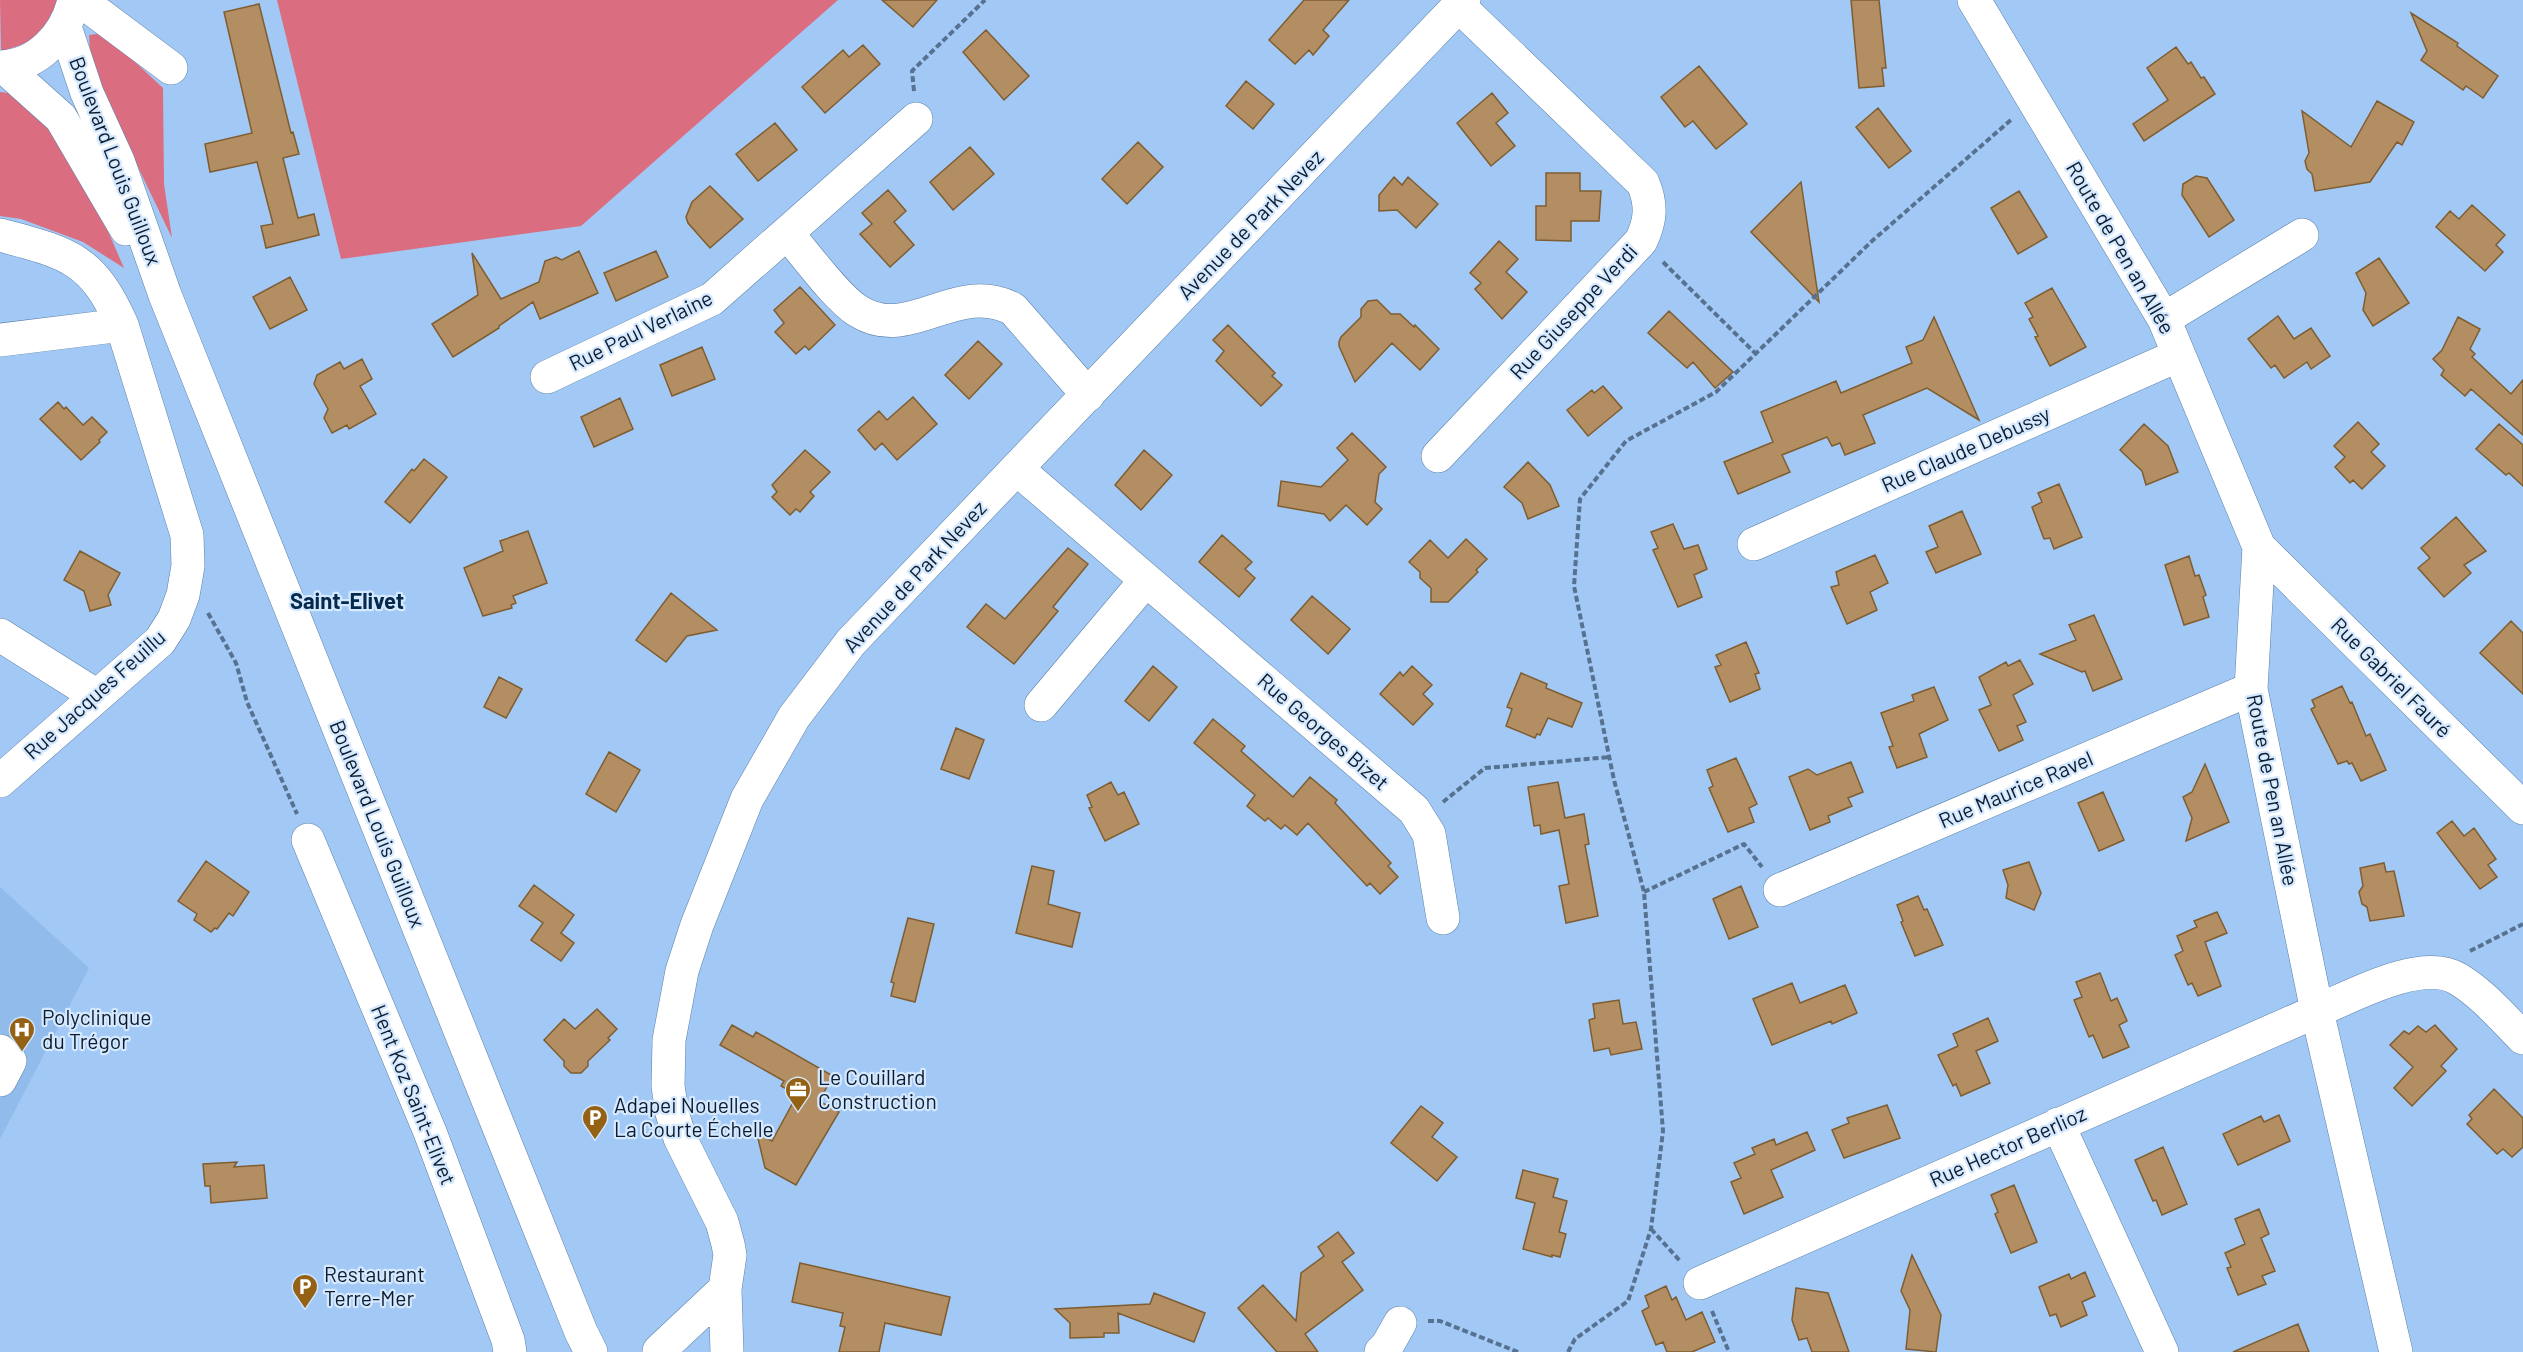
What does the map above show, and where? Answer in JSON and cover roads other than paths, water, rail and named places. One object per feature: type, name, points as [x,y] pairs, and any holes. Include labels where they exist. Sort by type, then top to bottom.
[{"type":"street","name":"Route de Pen an Allée","points":[[1974,0],[2163,319],[2259,547],[2251,689],[2317,1011],[2396,1352]]},
{"type":"street","name":"Rue Giuseppe Verdi","points":[[1438,456],[1641,241],[1651,213],[1649,197],[1643,183],[1462,3]]},
{"type":"street","name":"Avenue de Park Nevez","points":[[727,1352],[724,1289],[730,1255],[726,1233],[680,1138],[672,1113],[668,1086],[669,1040],[682,971],[697,925],[747,799],[794,717],[852,642],[1462,3]]},
{"type":"street","points":[[2,67],[28,60],[49,47],[73,9],[171,68]]},
{"type":"street","name":"Boulevard Louis Guilloux","points":[[73,9],[87,93],[118,161],[165,295],[572,1310],[591,1352]]},
{"type":"street","name":"Boulevard Louis Guilloux","points":[[2,67],[61,118],[165,295]]},
{"type":"street","name":"Rue Paul Verlaine","points":[[547,377],[712,299],[916,119]]},
{"type":"street","points":[[787,233],[851,306],[872,318],[892,322],[975,299],[1003,304],[1012,309],[1088,395]]},
{"type":"street","points":[[2163,319],[2302,235]]},
{"type":"street","name":"Rue Jacques Feuillu","points":[[0,236],[57,250],[79,263],[97,280],[111,301],[122,325],[187,535],[186,580],[179,608],[160,641],[0,781]]},
{"type":"street","points":[[0,339],[122,325]]},
{"type":"street","name":"Rue Claude Debussy","points":[[1754,544],[2179,355]]},
{"type":"street","name":"Rue Georges Bizet","points":[[1017,469],[1414,810],[1423,821],[1429,834],[1443,918]]},
{"type":"street","name":"Rue Gabriel Fauré","points":[[2259,547],[2523,808]]},
{"type":"street","points":[[1041,705],[1146,580]]},
{"type":"street","points":[[0,635],[97,696]]},
{"type":"street","name":"Rue Maurice Ravel","points":[[1780,890],[2251,689]]},
{"type":"street","name":"Hent Koz Saint-Elivet","points":[[308,840],[430,1132],[508,1340],[510,1352]]},
{"type":"street","name":"Rue Hector Berlioz","points":[[1700,1283],[2317,1011],[2411,973],[2429,972],[2456,977],[2493,1007],[2523,1038]]},
{"type":"street","points":[[0,1051],[10,1061],[0,1080]]},
{"type":"street","points":[[2058,1125],[2162,1352]]},
{"type":"street","points":[[657,1352],[724,1289]]},
{"type":"street","points":[[1381,1352],[1400,1323]]},
{"type":"place","name":"Polyclinique du Trégor","points":[[22,1053]]},
{"type":"place","name":"Le Couillard Construction","points":[[798,1113]]},
{"type":"place","name":"Adapei Nouelles La Courte Échelle","points":[[595,1141]]},
{"type":"place","name":"Restaurant Terre-Mer","points":[[305,1310]]},
{"type":"district","name":"Saint-Elivet","points":[[347,601]]}]
